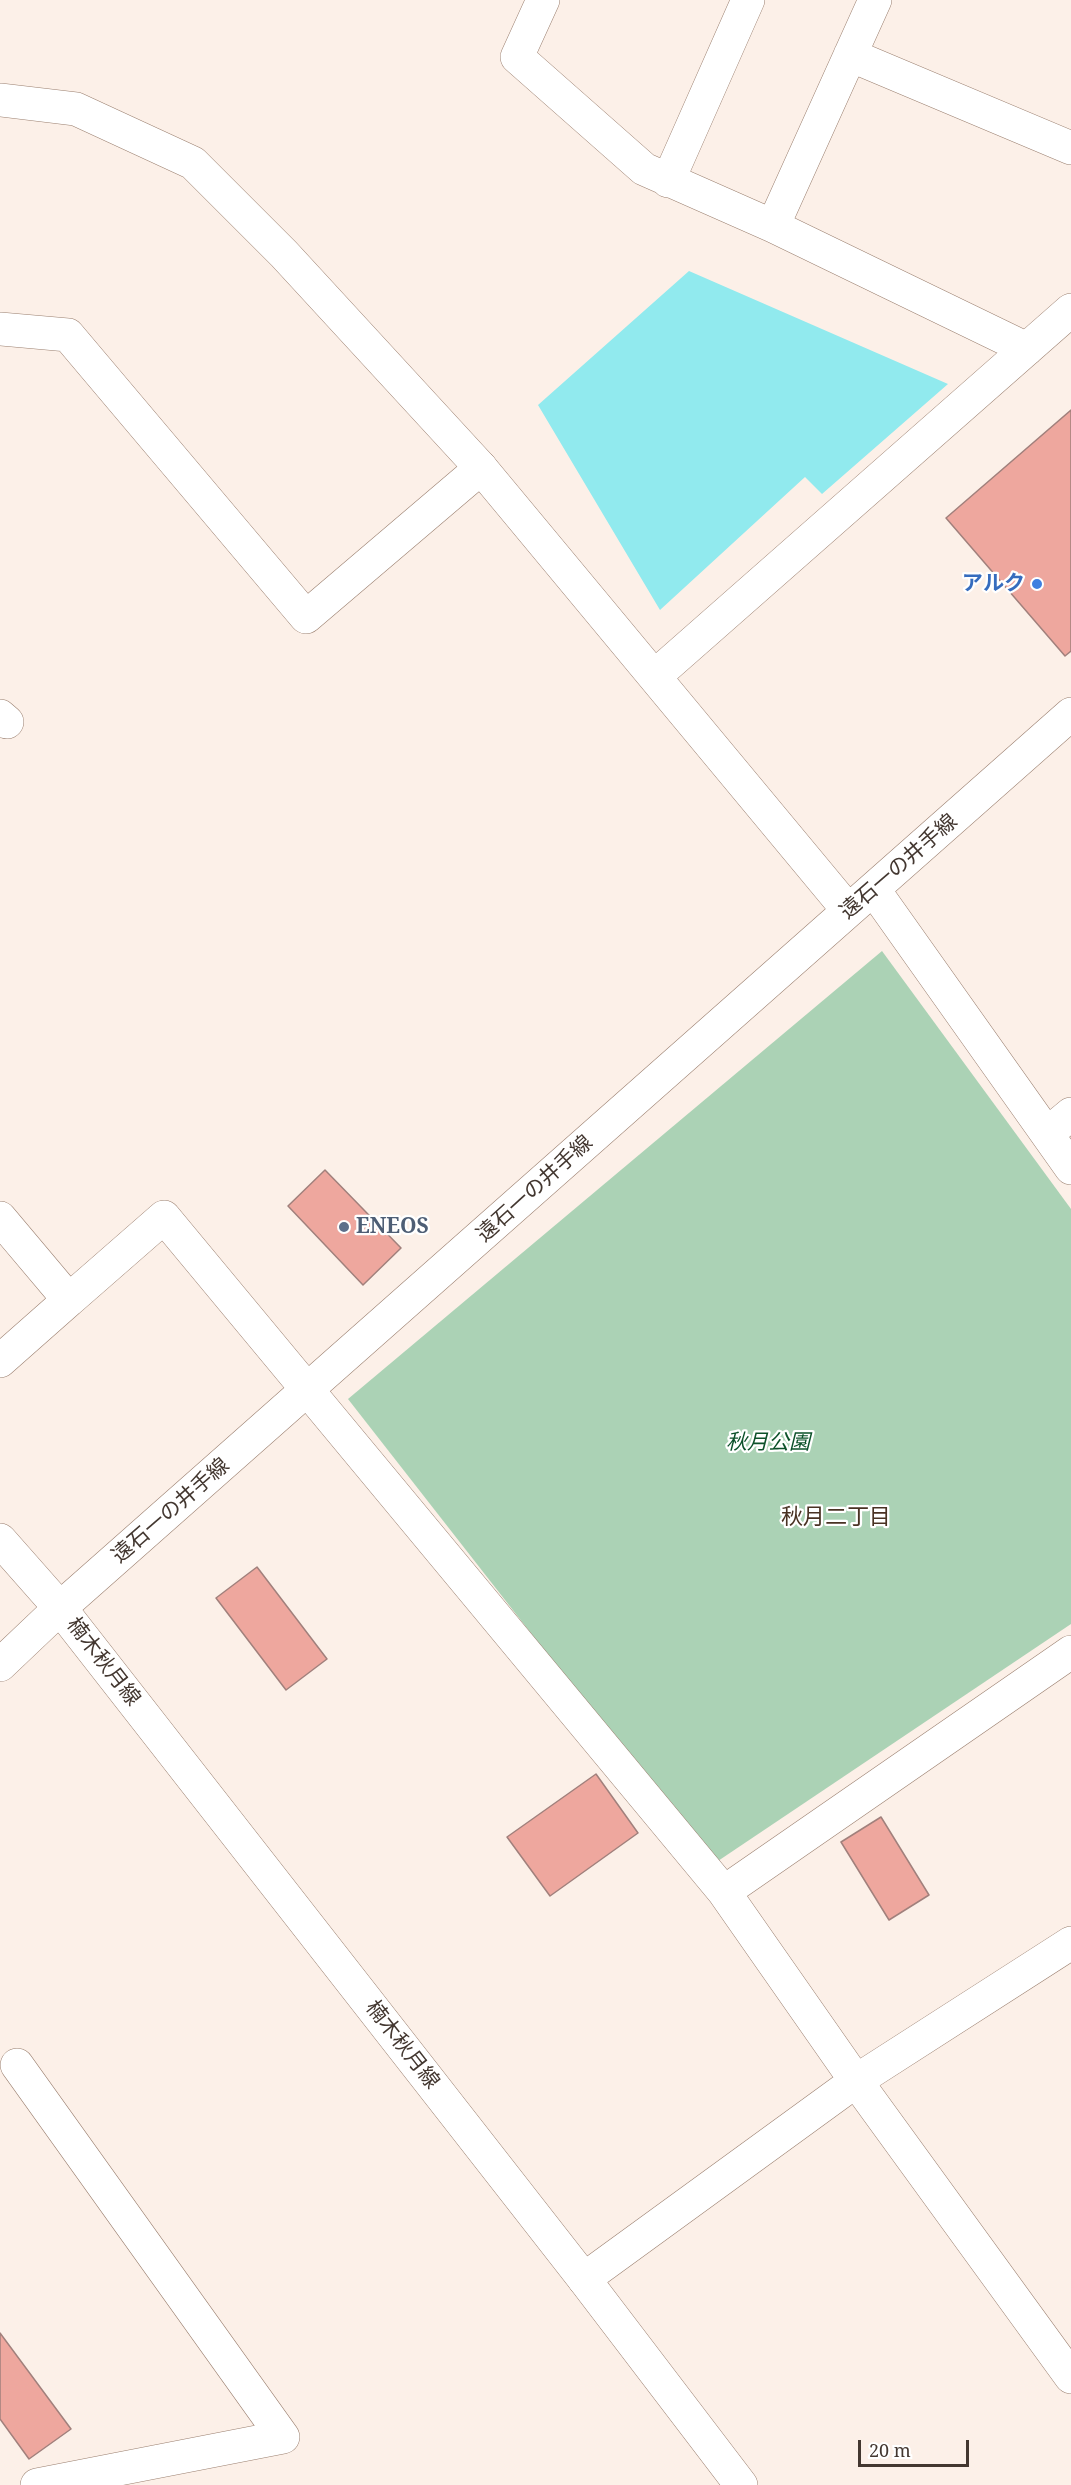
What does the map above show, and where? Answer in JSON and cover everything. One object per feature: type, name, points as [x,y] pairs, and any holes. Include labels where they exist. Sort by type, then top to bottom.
[{"type":"street","points":[[543,0],[517,57],[644,169],[773,226],[1027,349]]},
{"type":"street","points":[[668,181],[748,0]]},
{"type":"street","points":[[773,226],[875,0]]},
{"type":"street","points":[[850,55],[1071,148]]},
{"type":"street","points":[[0,100],[76,109],[193,163],[284,254],[481,468],[848,910]]},
{"type":"street","points":[[656,676],[1071,310]]},
{"type":"street","points":[[0,329],[68,335],[306,617],[481,468]]},
{"type":"street","name":"遠石一の井手線","points":[[0,1665],[60,1608],[1071,714]]},
{"type":"street","points":[[874,890],[1059,1124],[1071,1168]]},
{"type":"street","points":[[0,1361],[164,1217],[723,1892],[856,2081],[1071,2378]]},
{"type":"street","points":[[0,1218],[69,1300]]},
{"type":"street","name":"楠木秋月線","points":[[0,1540],[60,1608],[584,2279],[741,2485]]},
{"type":"street","points":[[723,1892],[1071,1652]]},
{"type":"street","points":[[584,2279],[856,2081],[1071,1943]]},
{"type":"street","points":[[17,2065],[283,2437],[116,2478],[37,2485]]},
{"type":"green space","name":"秋月公園","points":[[882,951],[1071,1209],[1071,1624],[712,1865],[348,1399]]},
{"type":"water","points":[[689,271],[948,384],[822,494],[805,477],[660,610],[538,405]]},
{"type":"building","name":"アルク","points":[[1071,410],[1071,651],[1065,656],[946,518]]},
{"type":"building","name":"ENEOS","points":[[325,1170],[401,1248],[363,1285],[288,1206]]},
{"type":"building","points":[[257,1567],[327,1659],[286,1690],[216,1598]]},
{"type":"building","points":[[596,1774],[638,1833],[550,1896],[507,1837]]},
{"type":"building","points":[[881,1817],[929,1895],[889,1920],[841,1842]]},
{"type":"building","points":[[0,2333],[71,2429],[29,2459],[0,2419]]},
{"type":"place","name":"アルク","points":[[1037,584]]},
{"type":"place","name":"ENEOS","points":[[344,1227]]},
{"type":"district","name":"秋月二丁目","points":[[836,1518]]}]
